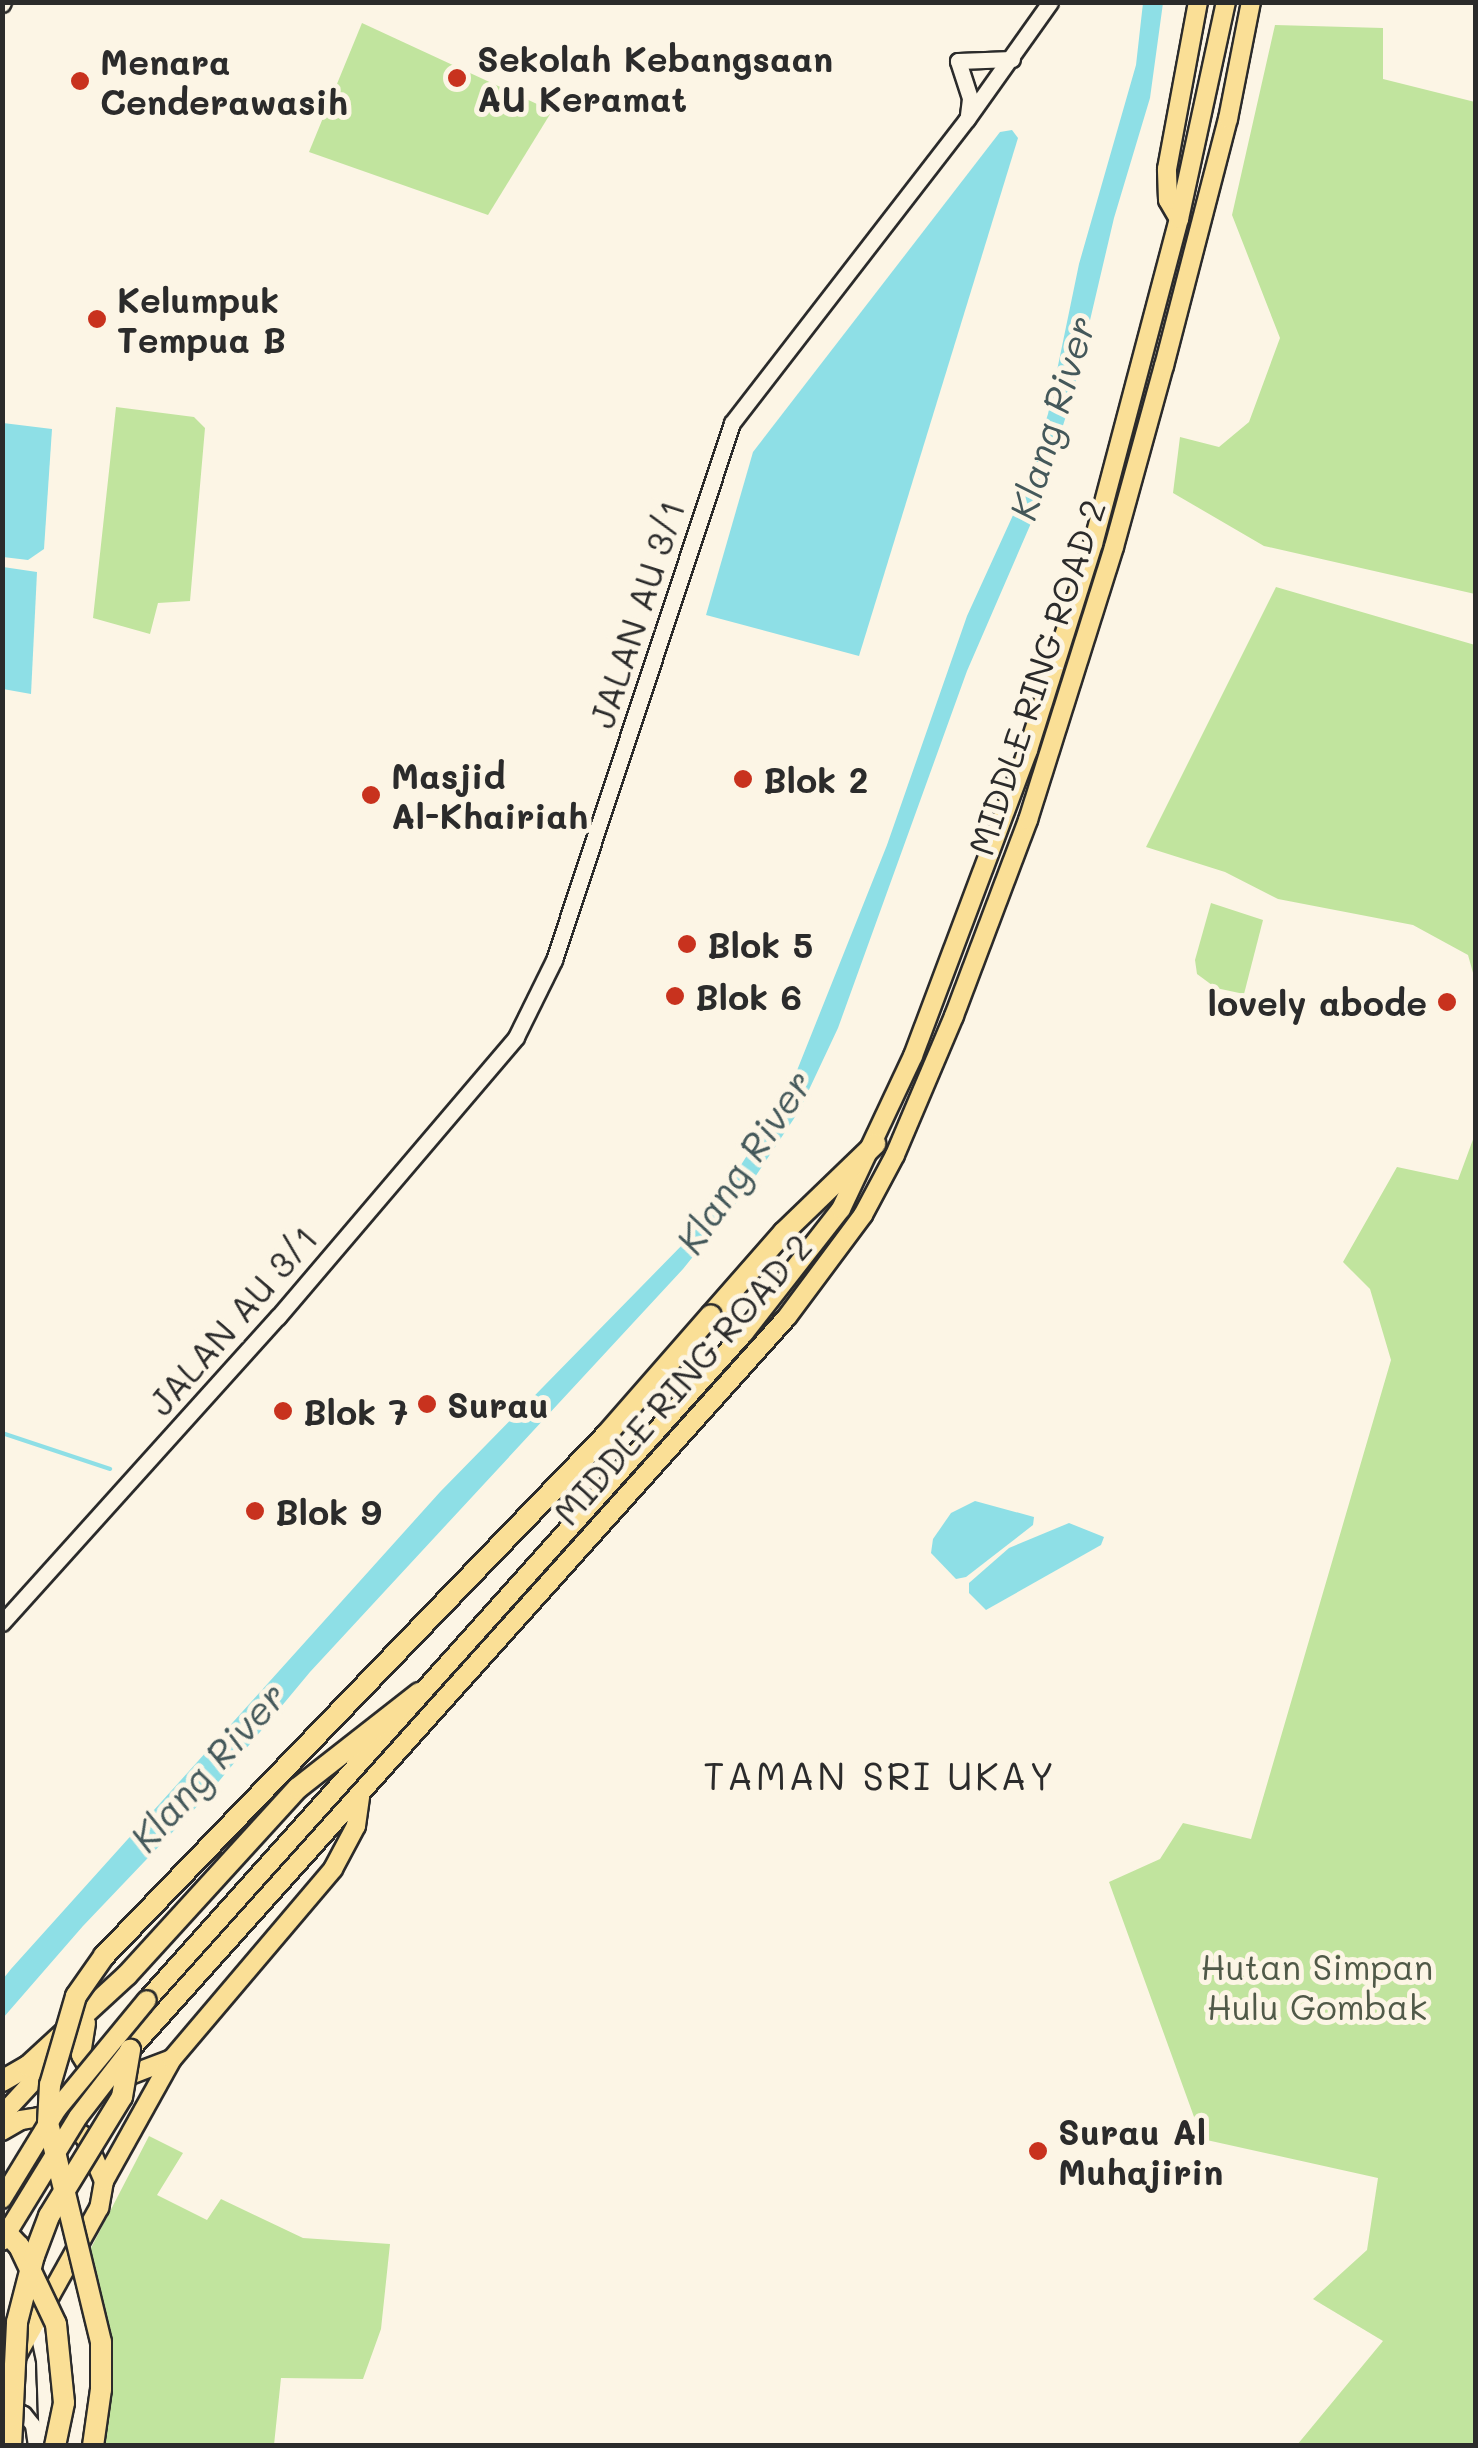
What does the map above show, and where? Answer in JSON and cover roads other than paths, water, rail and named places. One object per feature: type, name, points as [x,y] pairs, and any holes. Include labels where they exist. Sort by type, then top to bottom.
[{"type":"highway","points":[[1179,220],[1168,200],[1167,169],[1198,2]]},
{"type":"highway","name":"MIDDLE RING ROAD 2","points":[[2,2199],[57,2109],[147,2000],[774,1298],[840,1209],[875,1144],[913,1056],[1028,750],[1093,544],[1179,220],[1226,2]]},
{"type":"highway","name":"MIDDLE RING ROAD 2","points":[[2,2241],[78,2117],[130,2050],[787,1317],[862,1214],[895,1154],[954,1016],[1028,820],[1114,547],[1201,227],[1250,2]]},
{"type":"highway","points":[[94,2446],[102,2389],[102,2342],[48,2123],[50,2086],[76,1996],[104,1956],[592,1450],[784,1232],[875,1144]]},
{"type":"highway","points":[[2,2115],[298,1788],[420,1692]]},
{"type":"highway","points":[[2,2382],[99,2208],[104,2181],[172,2059],[332,1869],[356,1826],[360,1795]]},
{"type":"highway","points":[[2,2081],[28,2066],[127,1975]]},
{"type":"highway","points":[[86,2023],[81,2055],[93,2075],[122,2078],[172,2059]]},
{"type":"highway","points":[[11,2446],[17,2322],[34,2256],[57,2201],[122,2096],[130,2050]]},
{"type":"highway","points":[[2,2131],[20,2120],[64,2122],[85,2137],[104,2181]]},
{"type":"highway","points":[[2,2228],[26,2260],[56,2324],[64,2403],[55,2446]]},
{"type":"main road","name":"JALAN AU 3/1","points":[[2,1623],[278,1317],[516,1036],[554,960],[732,423],[967,119],[1050,2]]},
{"type":"main road","points":[[967,119],[970,98],[958,61],[1012,59]]},
{"type":"street","points":[[36,2323],[45,2376],[47,2446]]},
{"type":"street","points":[[2,2401],[24,2414],[33,2425],[36,2446]]},
{"type":"water","name":"Klang River","points":[[1143,3],[1163,3],[1150,98],[1114,218],[1072,397],[1035,514],[967,671],[838,1028],[799,1111],[745,1192],[683,1269],[310,1672],[205,1798],[83,1926],[3,2018],[3,1979],[11,1969],[440,1492],[688,1239],[720,1198],[790,1088],[887,845],[967,616],[1019,502],[1048,414],[1079,264],[1136,65]]},
{"type":"water","points":[[1012,130],[1018,138],[859,656],[706,615],[753,452],[1000,132]]},
{"type":"water","points":[[3,423],[52,429],[44,549],[28,560],[3,557]]},
{"type":"water","points":[[3,567],[37,572],[31,694],[3,689]]},
{"type":"water","points":[[975,1501],[1034,1517],[1033,1525],[966,1577],[956,1579],[931,1553],[933,1539],[951,1513]]},
{"type":"water","points":[[1069,1523],[1104,1537],[1101,1545],[986,1610],[969,1593],[969,1583],[1009,1548]]},
{"type":"waterway","points":[[2,1433],[110,1469]]},
{"type":"place","name":"Sekolah Kebangsaan AU Keramat","points":[[457,78]]},
{"type":"place","name":"Menara Cenderawasih","points":[[80,81]]},
{"type":"place","name":"Kelumpuk Tempua B","points":[[97,319]]},
{"type":"place","name":"Blok 2","points":[[743,779]]},
{"type":"place","name":"Masjid Al-Khairiah","points":[[371,795]]},
{"type":"place","name":"Blok 5","points":[[687,944]]},
{"type":"place","name":"Blok 6","points":[[675,996]]},
{"type":"place","name":"lovely abode","points":[[1447,1002]]},
{"type":"place","name":"Surau","points":[[427,1404]]},
{"type":"place","name":"Blok 7","points":[[283,1411]]},
{"type":"place","name":"Blok 9","points":[[255,1511]]},
{"type":"place","name":"Surau Al Muhajirin","points":[[1038,2151]]},
{"type":"district","name":"TAMAN SRI UKAY","points":[[880,1776]]},
{"type":"park label","name":"Hutan Simpan Hulu Gombak","points":[[1317,1986]]}]
